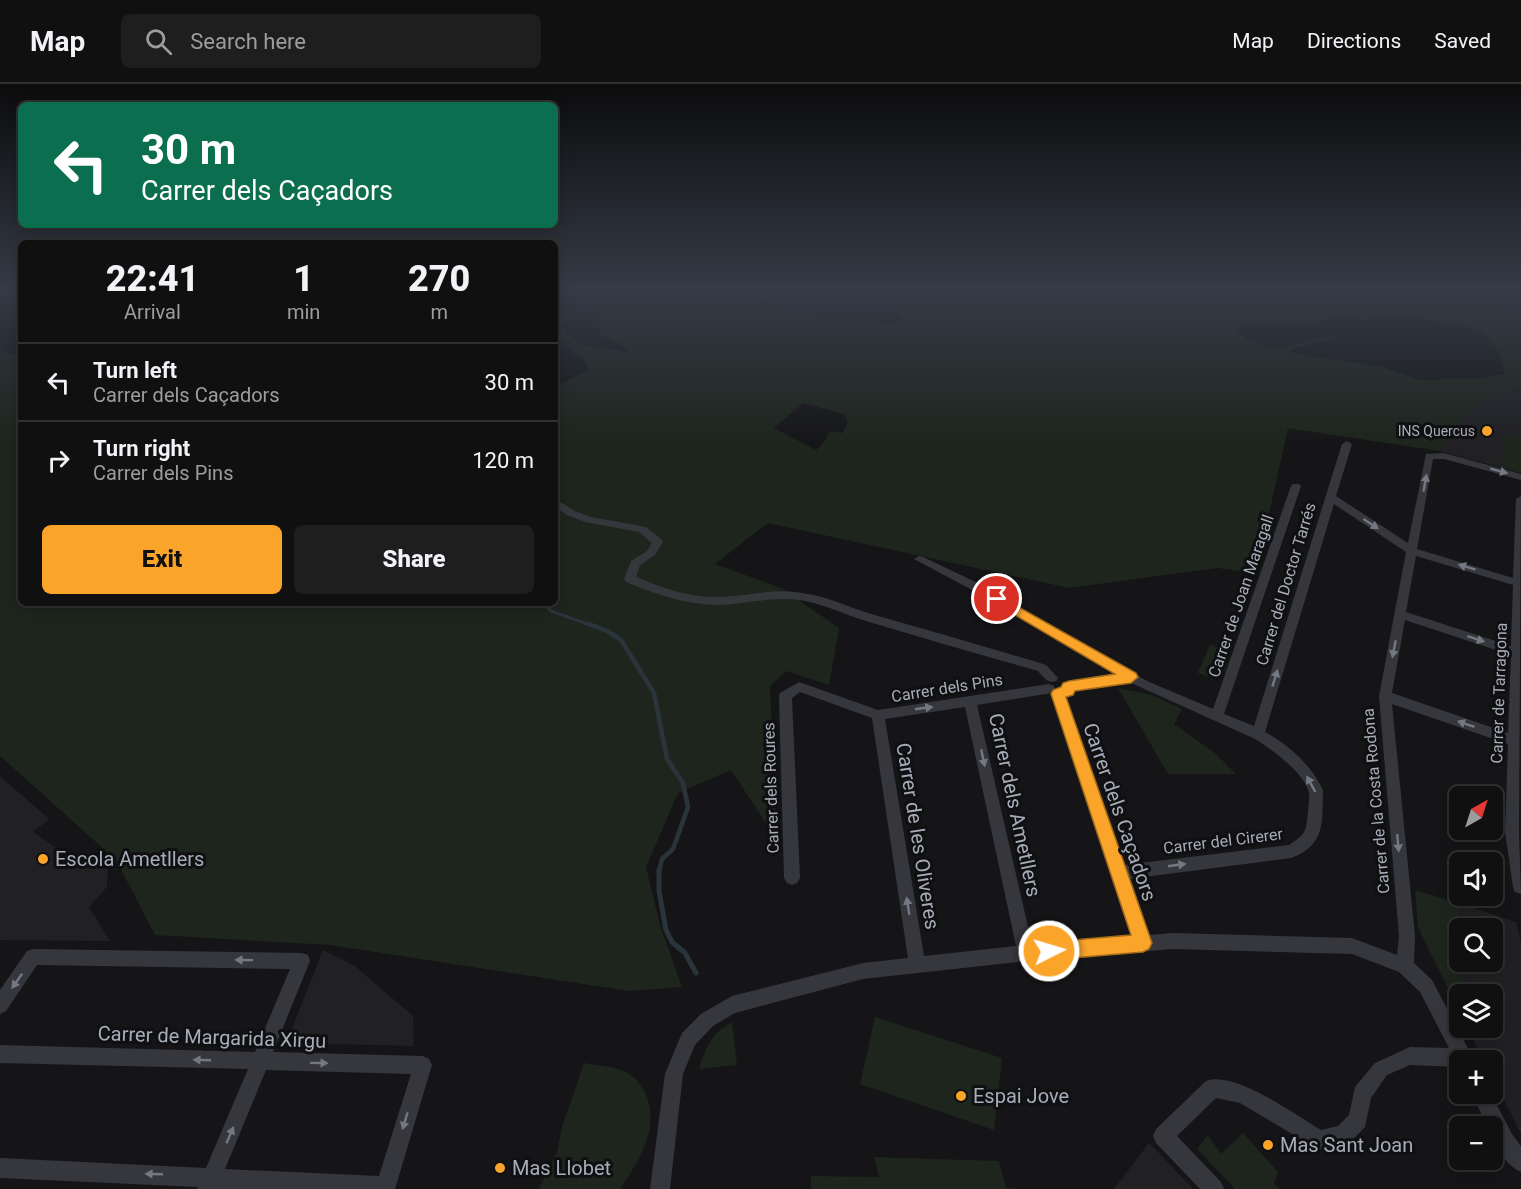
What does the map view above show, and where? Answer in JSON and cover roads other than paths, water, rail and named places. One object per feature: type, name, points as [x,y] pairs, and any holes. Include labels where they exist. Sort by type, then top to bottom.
[{"type":"street","name":"Carrer del Doctor Tarrés","points":[[1258,734],[1347,444]]},
{"type":"street","name":"Carrer de la Costa Rodona","points":[[1405,966],[1407,936],[1385,696],[1429,456],[1444,456],[1521,477]]},
{"type":"street","name":"Carrer de Joan Maragall","points":[[1217,716],[1296,486]]},
{"type":"street","points":[[1330,497],[1412,551],[1519,584]]},
{"type":"street","name":"Carrer de Tarragona","points":[[1521,499],[1516,834],[1521,886]]},
{"type":"street","points":[[558,504],[571,513],[589,520],[642,529],[658,542],[651,553],[635,563],[630,579],[646,586],[673,594],[727,601],[764,595],[792,595],[823,601],[852,613],[1042,668],[1057,687]]},
{"type":"street","name":"Carrer del Cirerer","points":[[919,559],[978,588],[1131,677],[1258,734],[1277,745],[1300,767],[1316,790],[1314,829],[1308,841],[1291,851],[1119,873]]},
{"type":"street","points":[[1400,614],[1520,654]]},
{"type":"street","name":"Carrer dels Pins","points":[[785,696],[799,687],[878,715],[1131,677]]},
{"type":"street","name":"Carrer dels Caçadors","points":[[1057,687],[1143,943]]},
{"type":"street","name":"Carrer dels Roures","points":[[785,696],[792,878]]},
{"type":"street","points":[[1385,696],[1518,743]]},
{"type":"street","name":"Carrer dels Ametllers","points":[[970,701],[1026,953]]},
{"type":"street","name":"Carrer de les Oliveres","points":[[878,715],[917,964]]},
{"type":"street","points":[[665,1188],[674,1074],[688,1039],[707,1020],[732,1005],[863,971],[1026,953],[1173,941],[1352,946],[1405,966],[1426,986],[1459,1050]]},
{"type":"street","points":[[0,1005],[33,957],[302,961],[210,1183]]},
{"type":"street","name":"Carrer de Margarida Xirgu","points":[[0,1054],[423,1065],[385,1188]]},
{"type":"street","points":[[1214,1189],[1163,1136],[1214,1088],[1243,1094],[1318,1140],[1343,1135],[1358,1120],[1362,1094],[1381,1069],[1410,1056],[1449,1058]]},
{"type":"street","points":[[1486,1104],[1506,1141],[1521,1162]]},
{"type":"street","points":[[0,1168],[210,1183],[385,1188]]},
{"type":"waterway","points":[[547,606],[551,611],[593,626]]},
{"type":"waterway","points":[[589,624],[621,640],[654,693],[667,759],[683,783],[688,807],[673,849],[662,859],[659,871]]},
{"type":"waterway","points":[[659,871],[659,891],[666,930],[672,942],[685,953],[696,973]]},
{"type":"place","name":"INS Quercus","points":[[1487,431]]},
{"type":"place","name":"Escola Ametllers","points":[[43,859]]},
{"type":"place","name":"Espai Jove","points":[[961,1096]]},
{"type":"place","name":"Mas Sant Joan","points":[[1268,1145]]},
{"type":"place","name":"Mas Llobet","points":[[500,1168]]}]
